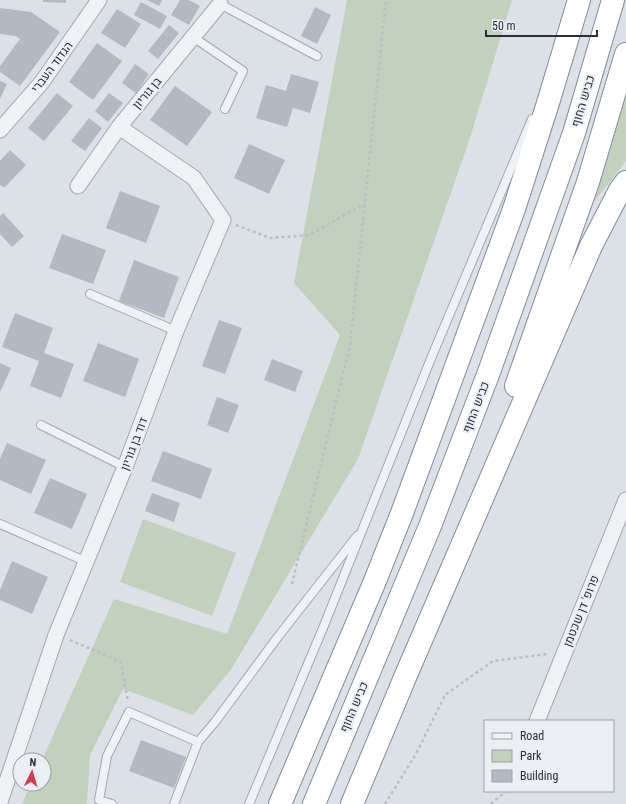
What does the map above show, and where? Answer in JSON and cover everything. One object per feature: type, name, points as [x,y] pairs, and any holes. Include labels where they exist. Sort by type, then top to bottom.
[{"type":"highway","points":[[280,804],[375,581],[405,506],[514,209],[579,0]]},
{"type":"highway","name":"כביש החוף","points":[[314,804],[430,526],[490,372],[574,133],[613,0]]},
{"type":"highway","points":[[406,675],[530,347],[588,182],[626,54]]},
{"type":"highway","points":[[352,804],[591,246],[620,190],[626,182]]},
{"type":"street","name":"הגדוד העברי","points":[[0,130],[42,82],[100,0]]},
{"type":"street","name":"בן גוריון","points":[[78,186],[119,127],[220,4]]},
{"type":"street","points":[[119,127],[194,178],[223,220]]},
{"type":"street","name":"דוד בן גוריון","points":[[0,802],[56,635],[125,467],[176,331],[223,220]]},
{"type":"street","name":"פרופ' דן שכטמן","points":[[536,720],[626,500]]},
{"type":"lane","points":[[220,4],[317,56]]},
{"type":"lane","points":[[249,804],[323,628],[432,356],[570,32]]},
{"type":"lane","points":[[193,37],[243,71],[226,109]]},
{"type":"lane","points":[[90,294],[176,331]]},
{"type":"lane","points":[[41,425],[125,467]]},
{"type":"lane","points":[[174,804],[198,742],[215,722],[277,638],[360,533],[368,516]]},
{"type":"lane","points":[[0,524],[87,562]]},
{"type":"lane","points":[[112,804],[99,800],[107,756],[129,712],[198,742]]},
{"type":"path","points":[[292,584],[350,345],[386,0]]},
{"type":"path","points":[[223,220],[270,238],[309,235],[365,204]]},
{"type":"path","points":[[56,635],[121,662],[129,712]]},
{"type":"path","points":[[385,804],[416,754],[445,695],[493,661],[564,652]]},
{"type":"path","points":[[491,804],[505,792]]},
{"type":"green space","points":[[347,0],[512,0],[470,138],[358,459],[230,671],[193,715],[123,689],[90,755],[87,804],[22,804],[27,792],[52,792],[52,752],[46,752],[114,599],[227,634],[340,335],[294,283]]},
{"type":"green space","points":[[626,87],[626,161],[586,212]]},
{"type":"green space","points":[[143,519],[236,553],[212,616],[120,582]]},
{"type":"building","points":[[43,0],[66,0],[66,3],[43,2]]},
{"type":"building","points":[[147,0],[162,0],[159,6]]},
{"type":"building","points":[[180,0],[189,0],[200,6],[189,25],[171,15]]},
{"type":"building","points":[[141,2],[167,16],[160,29],[134,15]]},
{"type":"building","points":[[315,7],[331,15],[317,44],[301,36]]},
{"type":"building","points":[[0,8],[31,12],[60,32],[20,86],[0,72],[0,66],[20,39],[16,36],[0,34]]},
{"type":"building","points":[[117,9],[141,24],[125,48],[101,33]]},
{"type":"building","points":[[169,25],[179,33],[158,59],[148,51]]},
{"type":"building","points":[[97,43],[122,61],[93,100],[69,82]]},
{"type":"building","points":[[135,64],[149,74],[136,93],[122,83]]},
{"type":"building","points":[[291,74],[319,82],[310,113],[293,108],[287,127],[256,118],[266,85],[286,91]]},
{"type":"building","points":[[0,81],[7,84],[0,99]]},
{"type":"building","points":[[175,86],[212,112],[187,146],[150,120]]},
{"type":"building","points":[[57,93],[73,106],[44,141],[28,128]]},
{"type":"building","points":[[109,93],[123,103],[108,122],[95,111]]},
{"type":"building","points":[[89,118],[102,128],[85,151],[71,141]]},
{"type":"building","points":[[249,144],[285,160],[269,194],[234,178]]},
{"type":"building","points":[[10,150],[26,165],[4,188],[0,185],[0,161]]},
{"type":"building","points":[[120,191],[160,206],[146,243],[106,228]]},
{"type":"building","points":[[3,213],[24,236],[12,247],[0,234],[0,216]]},
{"type":"building","points":[[62,234],[106,250],[93,284],[49,268]]},
{"type":"building","points":[[134,260],[179,277],[164,318],[119,301]]},
{"type":"building","points":[[15,313],[53,328],[44,353],[74,364],[61,398],[30,386],[39,361],[2,347]]},
{"type":"building","points":[[219,320],[242,328],[225,374],[202,366]]},
{"type":"building","points":[[98,343],[139,359],[125,397],[83,381]]},
{"type":"building","points":[[272,359],[303,371],[295,392],[264,380]]},
{"type":"building","points":[[0,363],[11,368],[0,392]]},
{"type":"building","points":[[217,397],[239,405],[228,433],[207,425]]},
{"type":"building","points":[[7,443],[46,460],[31,494],[0,480],[0,459]]},
{"type":"building","points":[[163,451],[212,469],[201,499],[151,481]]},
{"type":"building","points":[[50,478],[87,494],[72,529],[34,513]]},
{"type":"building","points":[[152,493],[180,503],[174,522],[145,511]]},
{"type":"building","points":[[12,561],[48,577],[32,614],[0,600],[0,590]]},
{"type":"building","points":[[141,740],[186,757],[174,788],[129,771]]}]
